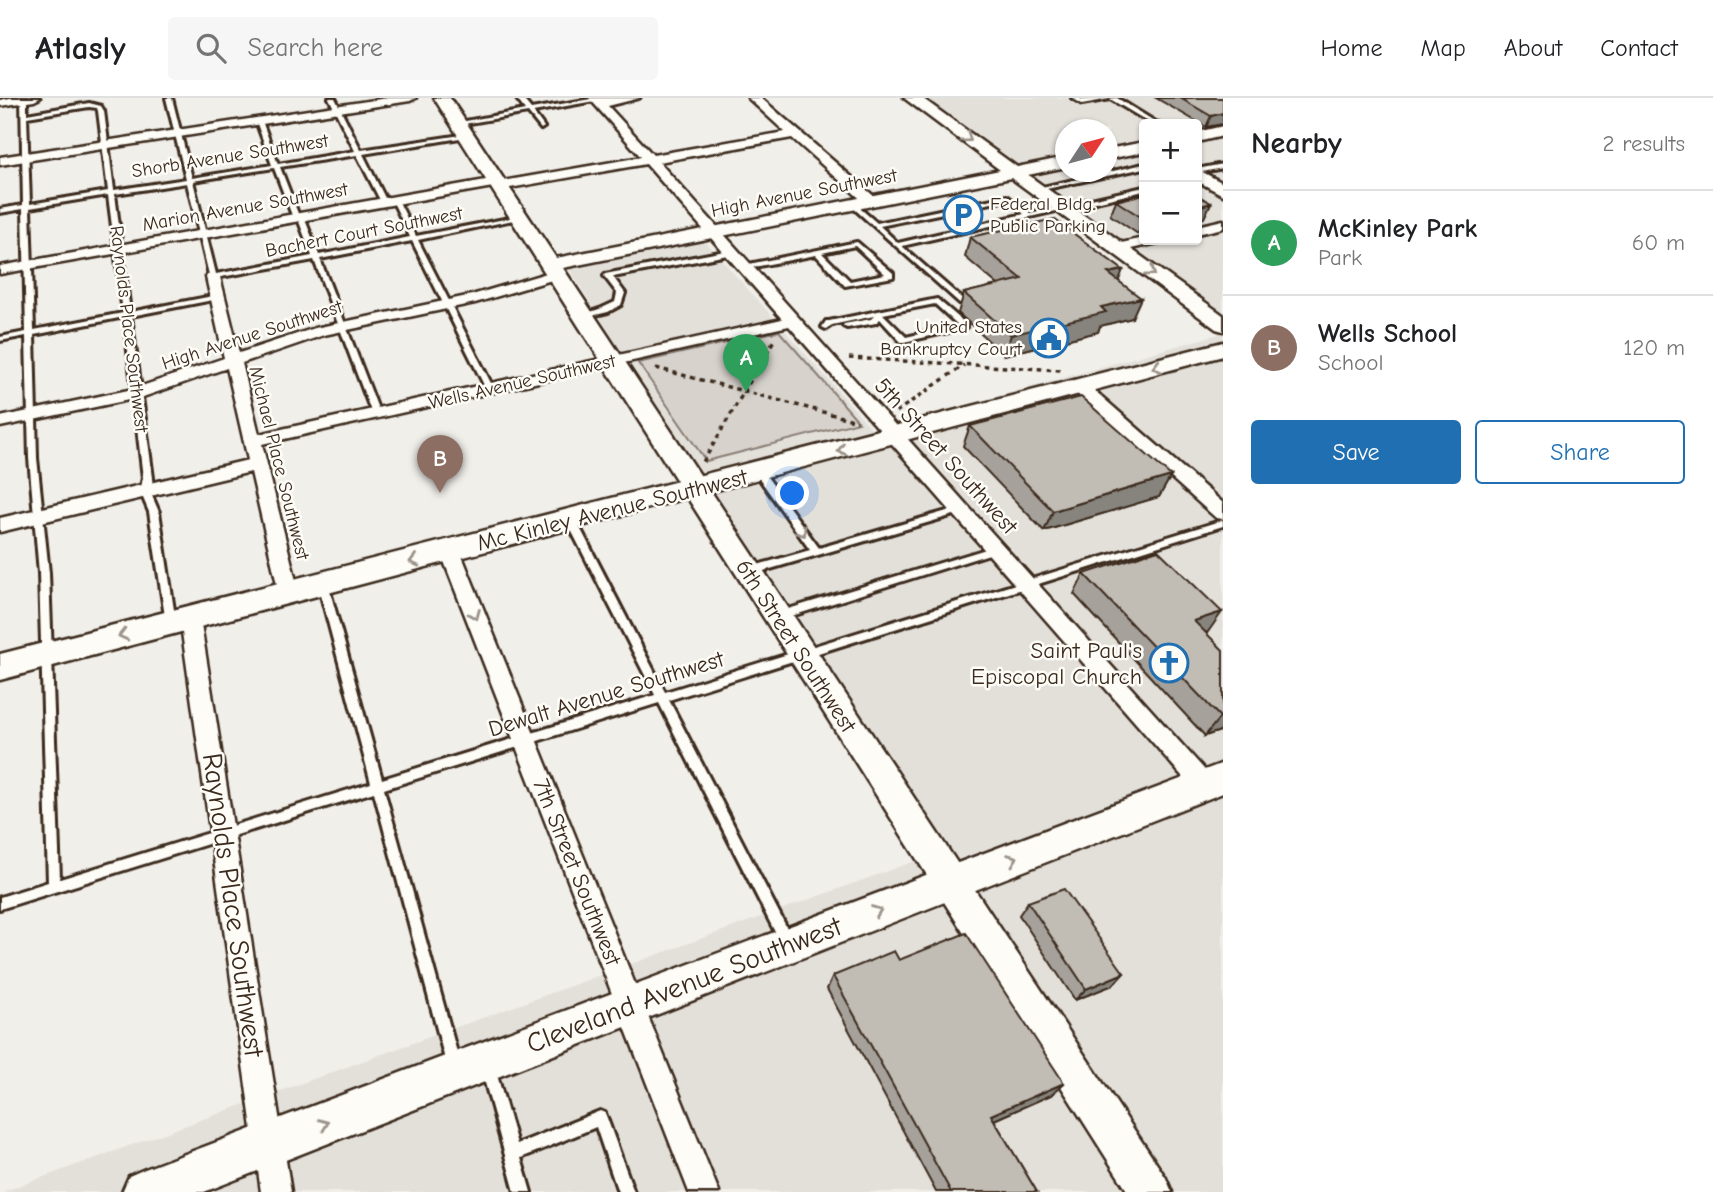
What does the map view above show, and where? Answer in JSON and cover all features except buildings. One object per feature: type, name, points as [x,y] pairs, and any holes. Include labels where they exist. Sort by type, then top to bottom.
[{"type":"main road","name":"Mc Kinley Avenue Southwest","points":[[0,667],[571,520],[687,479],[759,472],[886,427],[1080,387],[1223,349]]},
{"type":"main road","name":"Cleveland Avenue Southwest","points":[[145,1192],[1214,781]]},
{"type":"street","points":[[0,103],[28,98]]},
{"type":"street","points":[[0,161],[259,121],[335,104],[410,98]]},
{"type":"street","name":"6th Street Southwest","points":[[442,98],[776,617],[1152,1192]]},
{"type":"street","name":"Shorb Avenue Southwest","points":[[597,101],[634,98]]},
{"type":"street","points":[[754,98],[795,134],[862,203]]},
{"type":"street","points":[[912,98],[1223,325]]},
{"type":"street","name":"5th Street Southwest","points":[[597,101],[744,267],[791,326],[824,356],[1028,585],[1214,781]]},
{"type":"street","points":[[1202,136],[1223,131]]},
{"type":"street","name":"Marion Avenue Southwest","points":[[0,270],[390,201],[795,134]]},
{"type":"street","points":[[1118,152],[1139,148]]},
{"type":"street","name":"High Avenue Southwest","points":[[0,422],[137,393],[308,335],[495,294],[554,269],[713,233],[1055,164]]},
{"type":"street","points":[[1202,229],[1223,224]]},
{"type":"street","points":[[1117,248],[1139,243]]},
{"type":"street","name":"Michael Place Southwest","points":[[214,277],[289,593]]},
{"type":"street","name":"Wells Avenue Southwest","points":[[252,441],[791,326]]},
{"type":"street","points":[[1080,387],[1223,513]]},
{"type":"street","points":[[0,525],[258,464]]},
{"type":"street","name":"7th Street Southwest","points":[[450,551],[704,1192]]},
{"type":"street","name":"Raynolds Place Southwest","points":[[180,621],[223,834],[276,1192]]},
{"type":"lane","points":[[28,98],[25,116],[32,416],[37,517],[44,573],[54,886]]},
{"type":"lane","name":"Michael Place Southwest","points":[[169,98],[214,277]]},
{"type":"lane","points":[[519,98],[541,127]]},
{"type":"lane","points":[[1075,98],[1082,102],[1111,98],[1147,119]]},
{"type":"lane","name":"Shorb Avenue Southwest","points":[[0,212],[359,153],[529,111],[597,101]]},
{"type":"lane","points":[[335,104],[359,153],[413,239],[490,389]]},
{"type":"lane","name":"Raynolds Place Southwest","points":[[25,116],[96,106],[101,111],[148,478],[145,491],[154,512],[180,621]]},
{"type":"lane","points":[[259,121],[298,218],[317,257],[376,414]]},
{"type":"lane","points":[[1208,180],[1223,166]]},
{"type":"lane","points":[[1037,189],[1139,167]]},
{"type":"lane","points":[[897,244],[1139,190]]},
{"type":"lane","points":[[876,225],[1007,198],[1030,216]]},
{"type":"lane","points":[[862,203],[876,225],[964,305]]},
{"type":"lane","name":"Bachert Court Southwest","points":[[214,277],[520,218]]},
{"type":"lane","points":[[744,267],[817,252],[857,244],[890,275],[848,284],[817,252]]},
{"type":"lane","points":[[583,316],[618,303],[621,293],[608,276],[730,252]]},
{"type":"lane","points":[[0,339],[218,297]]},
{"type":"lane","points":[[791,326],[834,329],[867,322],[880,315],[937,302],[963,326],[904,340],[880,315]]},
{"type":"lane","points":[[759,472],[817,552]]},
{"type":"lane","points":[[748,572],[961,510]]},
{"type":"lane","points":[[571,520],[788,945]]},
{"type":"lane","name":"Dewalt Avenue Southwest","points":[[0,903],[1223,523]]},
{"type":"lane","points":[[776,617],[996,549]]},
{"type":"lane","name":"Michael Place Southwest","points":[[323,584],[376,788],[471,1067],[512,1154],[523,1192]]},
{"type":"lane","points":[[512,1154],[600,1118],[626,1192]]},
{"type":"path","points":[[687,479],[706,461],[781,328],[791,326]]},
{"type":"path","points":[[824,356],[1062,370],[1080,387]]},
{"type":"path","points":[[614,364],[635,362],[886,427],[899,411],[964,365]]},
{"type":"shaded area","points":[[901,98],[1223,98],[1223,1192],[2,1192],[951,848],[711,494],[569,269],[705,241],[874,431],[1219,334]]},
{"type":"shaded area","points":[[779,331],[859,422],[706,461],[638,363]]},
{"type":"place","name":"Federal Bldg. Public Parking","points":[[963,215]]},
{"type":"place","name":"United States Bankruptcy Court","points":[[1049,338]]},
{"type":"place","name":"McKinley Park","points":[[746,392]]},
{"type":"place","name":"Wells School","points":[[440,493]]},
{"type":"place","name":"Saint Paul's Episcopal Church","points":[[1169,663]]}]
